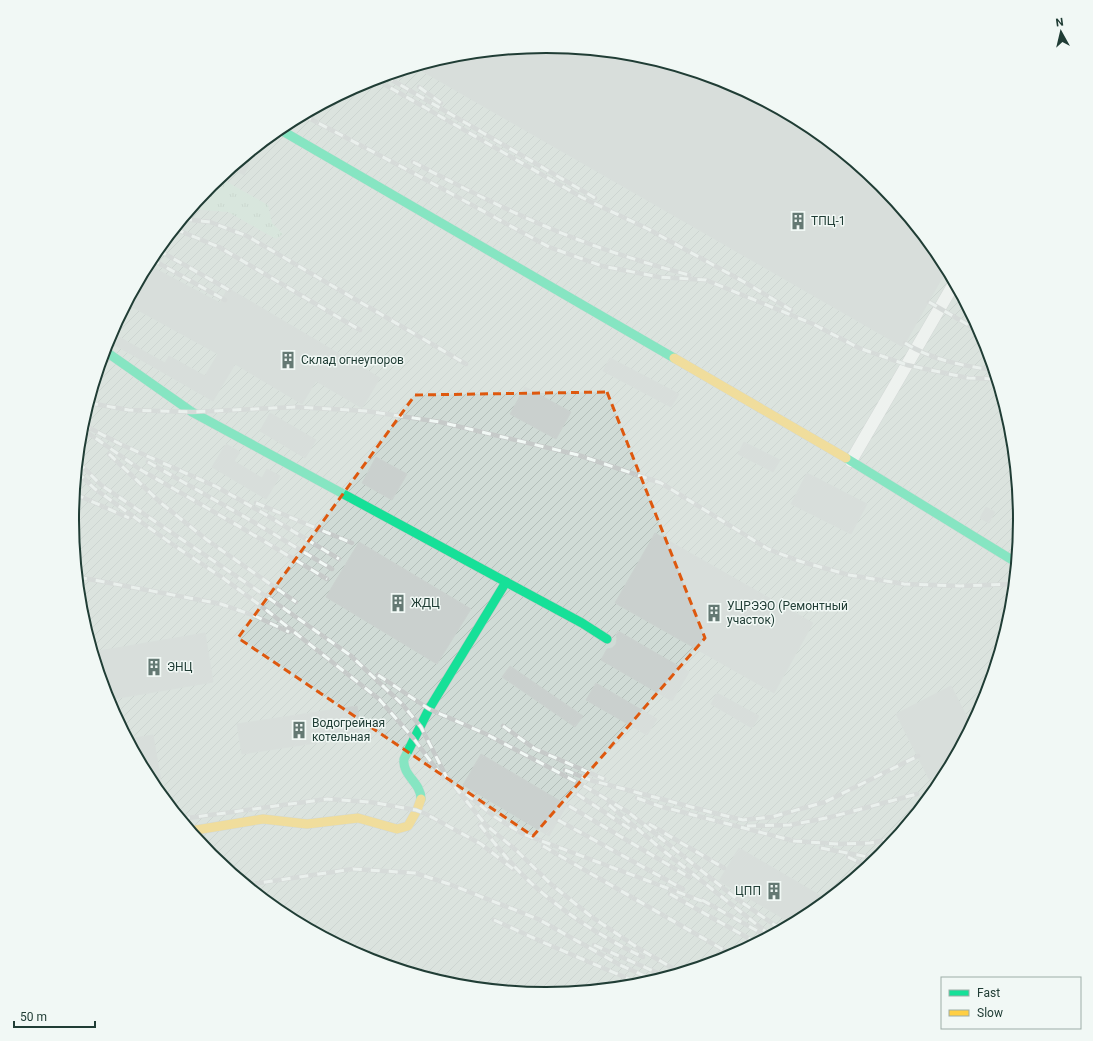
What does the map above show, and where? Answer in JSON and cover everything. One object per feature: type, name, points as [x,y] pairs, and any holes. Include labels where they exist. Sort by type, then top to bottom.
[{"type":"street","points":[[285,133],[851,461],[1012,560]]},
{"type":"street","points":[[851,461],[952,288]]},
{"type":"street","points":[[110,355],[192,412],[582,623],[607,639]]},
{"type":"street","points":[[196,830],[263,819],[307,824],[358,818],[397,829],[408,826],[421,801],[421,795],[420,789],[402,766],[404,759],[429,709],[506,582]]},
{"type":"highlighted area","points":[[607,392],[705,638],[533,836],[238,638],[415,395]]},
{"type":"shaded area","points":[[546,53],[577,54],[638,62],[667,69],[697,78],[753,101],[806,132],[831,150],[855,169],[898,212],[935,261],[951,287],[966,314],[989,370],[1005,429],[1010,459],[1014,520],[1013,551],[1005,612],[998,641],[989,671],[966,727],[935,780],[917,805],[898,829],[855,872],[806,909],[780,925],[753,940],[697,963],[638,979],[608,984],[577,987],[516,987],[455,979],[426,972],[396,963],[340,940],[287,909],[262,891],[238,872],[195,829],[158,780],[142,754],[127,727],[104,671],[88,612],[83,582],[80,551],[80,490],[88,429],[95,400],[104,370],[127,314],[158,261],[176,236],[195,212],[238,169],[287,132],[313,116],[340,101],[396,78],[455,62],[485,57]]},
{"type":"green space","points":[[225,181],[268,205],[272,223],[283,234],[276,239],[228,212],[197,210]]},
{"type":"building","name":"ТПЦ-1","points":[[516,54],[577,54],[608,57],[638,62],[697,78],[753,101],[780,116],[831,150],[855,169],[877,190],[898,212],[917,236],[944,275],[903,347],[421,70],[455,62]]},
{"type":"building","points":[[246,162],[249,164],[244,175],[236,171]]},
{"type":"building","name":"Склад огнеупоров","points":[[154,268],[220,303],[228,288],[380,378],[362,408],[316,381],[302,404],[235,364],[213,401],[115,345],[119,337],[165,363],[169,356],[205,376],[218,354],[131,306]]},
{"type":"building","points":[[610,358],[679,394],[671,407],[603,371]]},
{"type":"building","points":[[525,387],[571,412],[556,439],[510,414]]},
{"type":"building","points":[[270,413],[316,440],[305,458],[260,431]]},
{"type":"building","points":[[744,442],[780,460],[773,472],[738,454]]},
{"type":"building","points":[[226,444],[240,452],[234,461],[262,478],[267,469],[280,476],[266,499],[212,467]]},
{"type":"building","points":[[376,457],[407,474],[392,500],[362,483]]},
{"type":"building","points":[[807,473],[867,504],[851,534],[791,504]]},
{"type":"building","points":[[986,507],[995,512],[989,523],[980,518]]},
{"type":"building","name":"УЦРЭЭО (Ремонтный участок)","points":[[655,533],[813,623],[774,693],[615,603]]},
{"type":"building","name":"ЖДЦ","points":[[359,542],[471,609],[437,664],[326,597]]},
{"type":"building","points":[[618,631],[689,672],[672,701],[601,660],[607,649],[612,648],[616,644],[616,634]]},
{"type":"building","name":"ЭНЦ","points":[[205,633],[213,682],[115,699],[98,651]]},
{"type":"building","points":[[510,666],[583,716],[575,727],[502,677]]},
{"type":"building","points":[[596,683],[657,719],[647,735],[586,700]]},
{"type":"building","points":[[951,686],[969,721],[939,774],[929,779],[896,714]]},
{"type":"building","points":[[717,693],[759,716],[752,728],[711,704]]},
{"type":"building","name":"Водогрейная котельная","points":[[357,706],[362,736],[242,754],[237,724]]},
{"type":"building","points":[[153,735],[161,781],[158,780],[133,738]]},
{"type":"building","points":[[481,754],[567,805],[549,836],[463,785]]},
{"type":"building","name":"ЦПП","points":[[739,848],[823,897],[787,921],[719,881]]},
{"type":"railway","points":[[391,80],[595,198]]},
{"type":"railway","points":[[383,83],[583,198],[648,229],[746,283],[791,310]]},
{"type":"railway","points":[[419,87],[441,103]]},
{"type":"railway","points":[[309,118],[549,247],[602,266],[659,277],[706,280],[813,324],[859,348],[907,365],[968,378],[992,379]]},
{"type":"railway","points":[[413,162],[496,204],[564,234],[617,254],[689,275]]},
{"type":"railway","points":[[189,220],[210,222],[247,236],[466,364]]},
{"type":"railway","points":[[180,231],[219,247],[360,330]]},
{"type":"railway","points":[[164,253],[229,290]]},
{"type":"railway","points":[[157,262],[225,300]]},
{"type":"railway","points":[[929,302],[972,327]]},
{"type":"railway","points":[[905,343],[937,358],[989,369]]},
{"type":"railway","points":[[94,404],[129,410],[192,412],[295,407],[366,411],[440,422],[578,455],[661,483],[768,549],[799,561],[849,575],[904,584],[960,586],[1010,584]]},
{"type":"railway","points":[[88,427],[120,444],[217,487],[339,559]]},
{"type":"railway","points":[[87,432],[141,470],[327,579]]},
{"type":"railway","points":[[109,454],[161,503],[207,540],[296,602]]},
{"type":"railway","points":[[148,462],[332,569]]},
{"type":"railway","points":[[82,466],[101,485],[279,605],[350,655],[402,704],[421,727],[446,776],[486,825],[517,851],[552,885],[592,917],[638,948],[675,970]]},
{"type":"railway","points":[[81,476],[95,489],[265,609],[379,699],[414,739],[443,778]]},
{"type":"railway","points":[[80,496],[129,518]]},
{"type":"railway","points":[[256,503],[352,543]]},
{"type":"railway","points":[[83,578],[221,604],[255,616],[289,632]]},
{"type":"railway","points":[[378,675],[429,709],[486,734],[586,787],[628,812],[737,899],[777,927]]},
{"type":"railway","points":[[503,726],[535,749],[604,779]]},
{"type":"railway","points":[[565,770],[590,780],[743,820],[772,817],[825,802],[918,756]]},
{"type":"railway","points":[[466,794],[495,817],[523,834],[707,903]]},
{"type":"railway","points":[[577,794],[630,829]]},
{"type":"railway","points":[[747,826],[790,825],[831,817],[917,794]]},
{"type":"railway","points":[[637,798],[659,806],[794,841],[838,844],[870,843],[888,840]]},
{"type":"railway","points":[[186,818],[327,799],[370,802],[416,810],[426,814],[481,844],[513,869]]},
{"type":"railway","points":[[609,805],[665,852],[765,931]]},
{"type":"railway","points":[[569,806],[689,877]]},
{"type":"railway","points":[[558,820],[683,889]]},
{"type":"railway","points":[[649,824],[724,868]]},
{"type":"railway","points":[[480,825],[517,870],[557,905],[613,942],[643,957]]},
{"type":"railway","points":[[543,846],[726,951]]},
{"type":"railway","points":[[821,848],[870,857]]},
{"type":"railway","points":[[848,857],[863,864]]},
{"type":"railway","points":[[253,884],[353,869],[415,873],[449,884],[538,919],[620,965],[647,977]]},
{"type":"railway","points":[[670,894],[752,940]]},
{"type":"railway","points":[[702,900],[763,934]]},
{"type":"railway","points":[[494,920],[631,980]]},
{"type":"railway","points":[[594,945],[660,974]]},
{"type":"traffic: fast","points":[[286,133],[674,358]]},
{"type":"traffic: fast","points":[[110,355],[192,412],[506,582]]},
{"type":"traffic: fast","points":[[846,458],[1012,560]]},
{"type":"traffic: fast","points":[[421,799],[418,788],[408,775],[404,765],[404,759],[429,709],[506,582],[582,623],[607,639]]},
{"type":"traffic: slow","points":[[674,358],[846,458]]},
{"type":"traffic: slow","points":[[196,830],[263,819],[307,824],[358,818],[397,829],[408,826],[421,799]]},
{"type":"place","name":"ТПЦ-1","points":[[798,221]]},
{"type":"place","name":"Склад огнеупоров","points":[[288,360]]},
{"type":"place","name":"ЖДЦ","points":[[398,603]]},
{"type":"place","name":"УЦРЭЭО (Ремонтный участок)","points":[[714,613]]},
{"type":"place","name":"ЭНЦ","points":[[154,667]]},
{"type":"place","name":"Водогрейная котельная","points":[[299,730]]},
{"type":"place","name":"ЦПП","points":[[774,891]]}]
